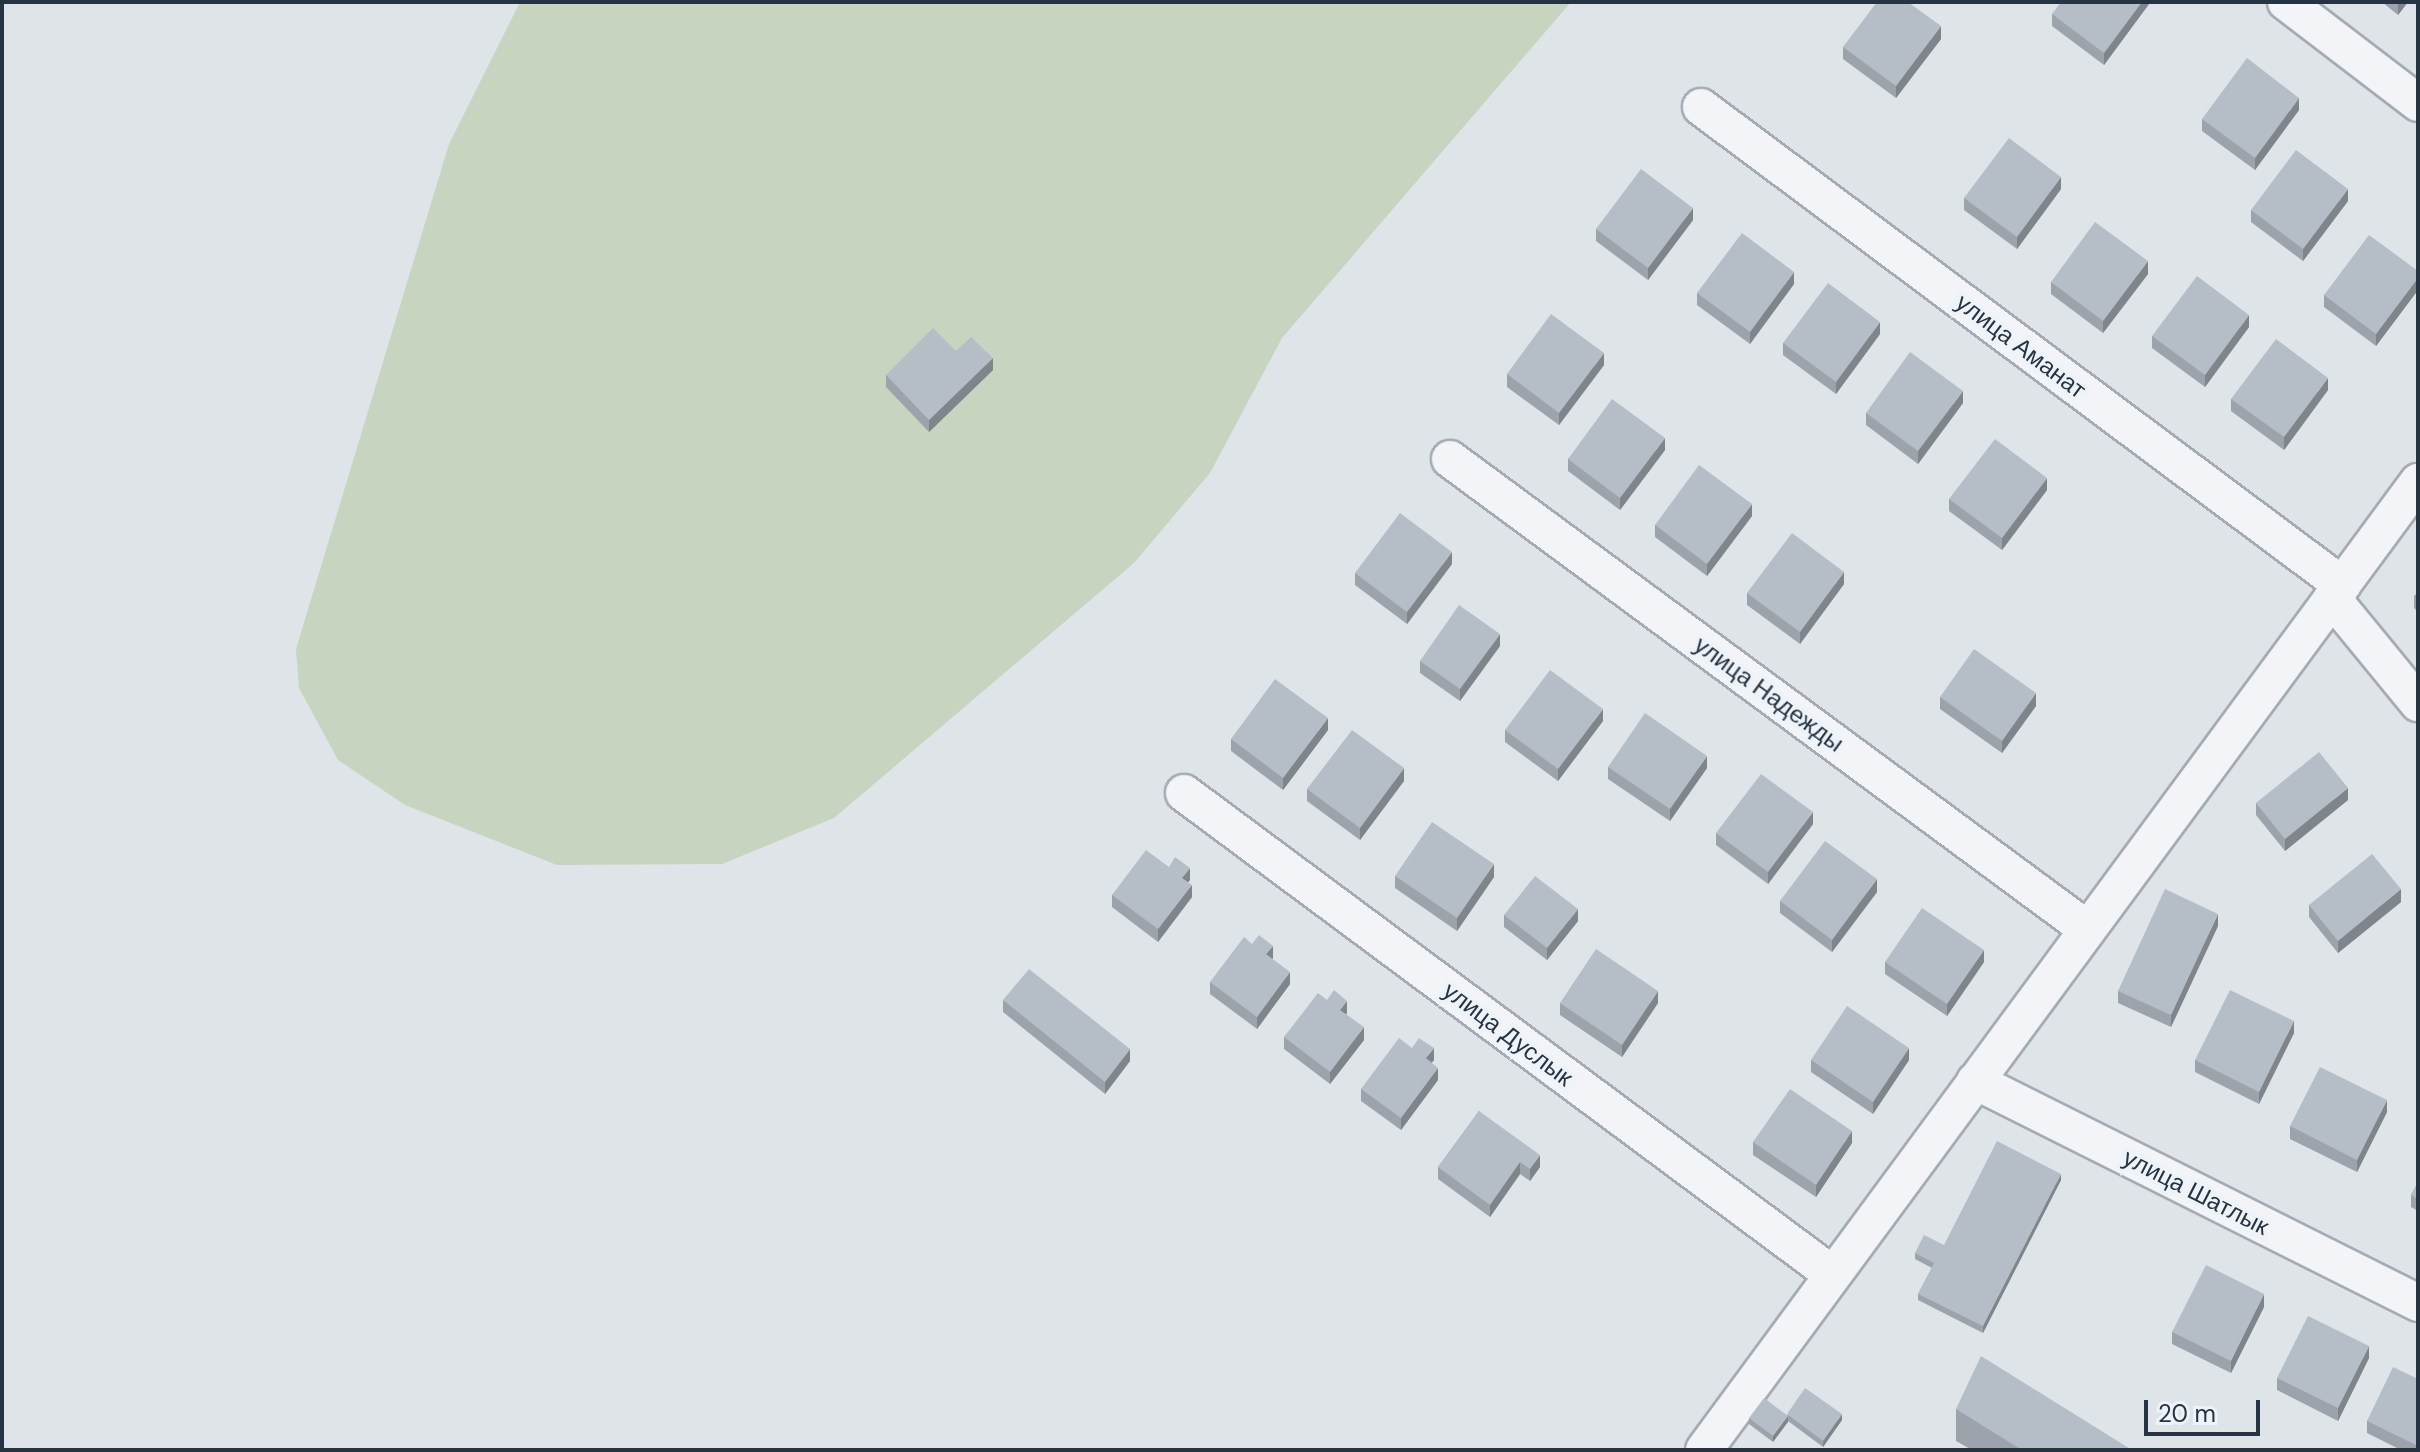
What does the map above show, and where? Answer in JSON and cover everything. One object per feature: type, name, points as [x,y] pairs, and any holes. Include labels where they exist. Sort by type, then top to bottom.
[{"type":"street","points":[[2286,2],[2418,103]]},
{"type":"street","name":"улица Аманат","points":[[1701,107],[2337,592],[2418,703]]},
{"type":"street","name":"улица Надежды","points":[[1450,459],[2087,929]]},
{"type":"street","points":[[1705,1450],[2418,482]]},
{"type":"street","name":"улица Дуслык","points":[[1184,793],[1832,1274]]},
{"type":"street","name":"улица Шатлык","points":[[1975,1081],[2418,1303]]},
{"type":"green space","points":[[520,2],[1571,2],[1282,338],[1210,473],[1134,563],[834,818],[722,864],[557,865],[405,805],[338,760],[299,688],[296,649],[449,144]]},
{"type":"building","points":[[1877,2],[1908,2],[1941,26],[1896,86],[1843,47]]},
{"type":"building","points":[[2061,2],[2142,2],[2104,53],[2052,14]]},
{"type":"building","points":[[2247,58],[2299,98],[2255,158],[2202,119]]},
{"type":"building","points":[[2009,138],[2061,177],[2017,237],[1964,198]]},
{"type":"building","points":[[2296,150],[2348,189],[2303,249],[2251,210]]},
{"type":"building","points":[[1641,169],[1693,208],[1648,268],[1596,229]]},
{"type":"building","points":[[2095,222],[2148,261],[2103,321],[2051,282]]},
{"type":"building","points":[[1742,233],[1794,272],[1750,332],[1697,293]]},
{"type":"building","points":[[2369,235],[2418,271],[2418,278],[2376,334],[2324,295]]},
{"type":"building","points":[[2197,276],[2249,315],[2205,375],[2152,336]]},
{"type":"building","points":[[1828,283],[1880,322],[1836,382],[1783,343]]},
{"type":"building","points":[[1551,314],[1604,353],[1559,413],[1507,374]]},
{"type":"building","points":[[933,328],[956,351],[971,337],[993,358],[929,420],[886,375]]},
{"type":"building","points":[[2276,339],[2328,378],[2284,437],[2231,399]]},
{"type":"building","points":[[1910,352],[1963,391],[1918,451],[1866,413]]},
{"type":"building","points":[[1612,399],[1665,438],[1620,498],[1568,459]]},
{"type":"building","points":[[1995,439],[2047,478],[2002,538],[1949,499]]},
{"type":"building","points":[[1699,465],[1752,504],[1707,564],[1655,525]]},
{"type":"building","points":[[1400,513],[1452,552],[1407,612],[1355,573]]},
{"type":"building","points":[[1792,533],[1844,572],[1800,632],[1747,593]]},
{"type":"building","points":[[1459,605],[1500,634],[1460,689],[1420,661]]},
{"type":"building","points":[[1974,649],[2036,693],[2002,741],[1940,697]]},
{"type":"building","points":[[1550,670],[1603,709],[1558,769],[1505,730]]},
{"type":"building","points":[[1275,679],[1328,718],[1283,778],[1231,739]]},
{"type":"building","points":[[1645,713],[1707,756],[1670,809],[1608,767]]},
{"type":"building","points":[[1352,730],[1404,768],[1360,828],[1307,789]]},
{"type":"building","points":[[2319,752],[2348,788],[2285,839],[2256,803]]},
{"type":"building","points":[[1761,774],[1813,812],[1768,872],[1716,833]]},
{"type":"building","points":[[1432,822],[1494,864],[1457,918],[1395,876]]},
{"type":"building","points":[[1825,841],[1877,879],[1832,940],[1780,901]]},
{"type":"building","points":[[1146,850],[1169,867],[1175,857],[1190,868],[1182,878],[1192,885],[1158,929],[1112,895]]},
{"type":"building","points":[[2372,854],[2401,889],[2338,941],[2309,905]]},
{"type":"building","points":[[1535,876],[1578,909],[1547,948],[1504,915]]},
{"type":"building","points":[[2165,889],[2218,914],[2171,1015],[2118,991]]},
{"type":"building","points":[[1922,908],[1984,950],[1947,1004],[1885,962]]},
{"type":"building","points":[[1259,935],[1273,946],[1266,954],[1290,972],[1257,1017],[1210,982],[1244,937],[1252,944]]},
{"type":"building","points":[[1596,949],[1658,991],[1622,1045],[1560,1003]]},
{"type":"building","points":[[1029,969],[1130,1049],[1105,1082],[1003,1000]]},
{"type":"building","points":[[1334,990],[1347,1001],[1340,1010],[1364,1027],[1330,1072],[1284,1037],[1318,993],[1327,1000]]},
{"type":"building","points":[[2230,990],[2294,1021],[2259,1092],[2195,1060]]},
{"type":"building","points":[[1847,1006],[1909,1048],[1873,1102],[1811,1060]]},
{"type":"building","points":[[1399,1038],[1412,1048],[1419,1038],[1434,1048],[1426,1058],[1438,1068],[1401,1118],[1361,1089]]},
{"type":"building","points":[[2320,1067],[2387,1100],[2357,1160],[2290,1126]]},
{"type":"building","points":[[1790,1089],[1852,1131],[1816,1185],[1753,1142]]},
{"type":"building","points":[[1479,1111],[1540,1155],[1530,1169],[1520,1162],[1490,1205],[1438,1167]]},
{"type":"building","points":[[1997,1141],[2061,1174],[1983,1326],[1918,1294],[1934,1263],[1915,1253],[1924,1235],[1944,1245]]},
{"type":"building","points":[[2418,1182],[2418,1199],[2411,1195]]},
{"type":"building","points":[[2206,1265],[2264,1294],[2231,1361],[2172,1332]]},
{"type":"building","points":[[2308,1316],[2369,1346],[2338,1408],[2277,1378]]},
{"type":"building","points":[[1981,1356],[2132,1450],[2022,1450],[1956,1409]]},
{"type":"building","points":[[2393,1367],[2418,1379],[2418,1446],[2367,1421]]},
{"type":"building","points":[[1805,1388],[1842,1414],[1823,1441],[1787,1414]]},
{"type":"building","points":[[1764,1398],[1788,1416],[1773,1436],[1749,1418]]}]
